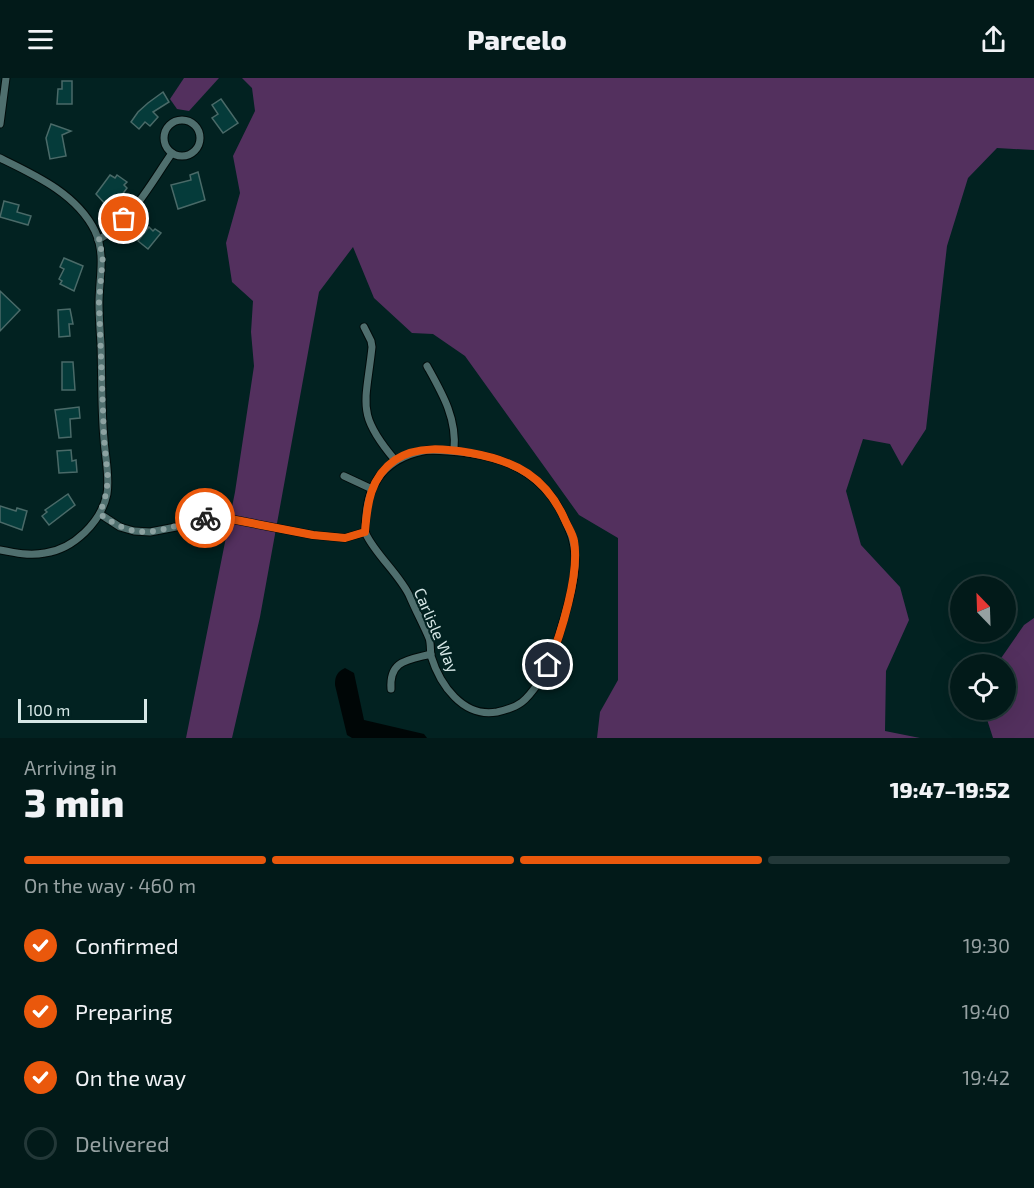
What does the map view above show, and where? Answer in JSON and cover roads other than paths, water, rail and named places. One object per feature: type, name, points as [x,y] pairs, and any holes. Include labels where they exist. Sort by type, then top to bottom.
[{"type":"street","points":[[0,124],[6,78]]},
{"type":"street","points":[[174,121],[192,123],[199,131],[200,143],[197,148],[188,155],[177,156],[172,153],[164,143],[165,130],[174,121]]},
{"type":"street","points":[[98,240],[109,234],[124,219],[172,153]]},
{"type":"street","points":[[0,158],[58,190],[74,202],[95,231],[103,255],[99,302],[104,439],[108,479],[100,514],[90,528],[62,548],[34,555],[0,550]]},
{"type":"street","points":[[100,514],[110,522],[134,531],[150,532],[215,516],[313,535],[345,538],[365,532],[367,505],[372,489],[377,479],[395,460],[378,439],[367,416],[366,398],[372,341],[364,327]]},
{"type":"street","points":[[427,366],[451,412],[455,431],[453,450]]},
{"type":"street","name":"Carlisle Way","points":[[365,532],[408,592],[430,641],[431,654],[448,690],[472,712],[490,713],[526,701],[542,679],[555,650],[568,603],[576,559],[574,540],[557,501],[544,485],[519,468],[488,456],[453,450],[428,450],[415,452],[395,460]]},
{"type":"street","points":[[344,476],[372,489]]},
{"type":"street","points":[[391,689],[391,678],[397,666],[431,654]]}]
